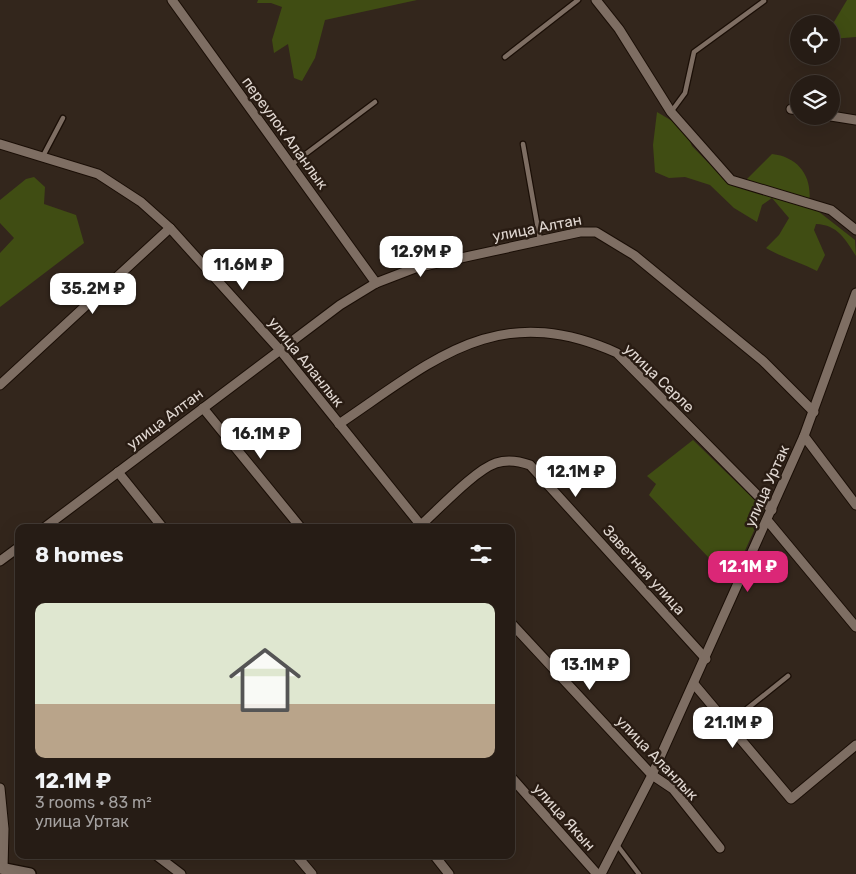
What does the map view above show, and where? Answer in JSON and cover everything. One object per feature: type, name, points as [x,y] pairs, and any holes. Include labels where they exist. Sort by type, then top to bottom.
[{"type":"street","name":"переулок Аланлык","points":[[172,0],[376,283]]},
{"type":"street","points":[[596,0],[619,29],[671,112],[731,180],[831,210],[856,230]]},
{"type":"street","points":[[840,117],[856,120]]},
{"type":"street","name":"улица Аланлык","points":[[0,144],[98,174],[141,202],[170,228],[280,350],[420,524]]},
{"type":"street","points":[[0,385],[170,228]]},
{"type":"street","name":"улица Алтан","points":[[49,524],[340,305],[376,283],[415,268],[580,232],[596,232],[634,255],[762,361],[814,412]]},
{"type":"street","name":"улица Уртак","points":[[599,874],[652,775],[772,510],[814,412],[856,293]]},
{"type":"street","name":"улица Серле","points":[[339,424],[432,362],[474,341],[512,332],[542,332],[566,335],[593,342],[617,353],[772,510]]},
{"type":"street","points":[[203,408],[298,524]]},
{"type":"street","points":[[804,436],[856,505]]},
{"type":"street","name":"Заветная улица","points":[[424,524],[483,470],[495,463],[507,460],[530,465],[706,659]]},
{"type":"street","points":[[118,472],[160,524]]},
{"type":"street","points":[[767,520],[856,628]]},
{"type":"street","points":[[0,561],[15,550]]},
{"type":"street","name":"улица Аланлык","points":[[515,627],[652,775],[673,789],[720,848]]},
{"type":"street","points":[[694,684],[791,799],[856,746]]},
{"type":"street","name":"улица Якын","points":[[515,781],[599,874]]},
{"type":"street","points":[[0,788],[2,869],[30,874]]},
{"type":"street","points":[[161,859],[181,874]]},
{"type":"street","points":[[299,859],[312,874]]},
{"type":"street","points":[[437,859],[449,874]]},
{"type":"lane","points":[[505,57],[578,0]]},
{"type":"lane","points":[[671,112],[685,93],[694,52],[764,1]]},
{"type":"lane","points":[[291,165],[375,102]]},
{"type":"lane","points":[[43,156],[63,118]]},
{"type":"lane","points":[[523,144],[540,240]]},
{"type":"lane","points":[[728,725],[788,676]]},
{"type":"lane","points":[[616,844],[639,874]]},
{"type":"green space","points":[[258,0],[417,0],[325,20],[315,58],[302,81],[294,78],[288,44],[274,53],[272,40],[282,7],[271,3],[257,3]]},
{"type":"green space","points":[[847,0],[856,0],[856,37],[840,38],[840,15],[838,15]]},
{"type":"green space","points":[[657,112],[684,128],[692,146],[726,181],[739,187],[772,154],[790,159],[797,164],[809,185],[809,204],[855,240],[856,256],[835,230],[816,224],[814,230],[825,255],[817,271],[766,248],[779,235],[789,218],[772,198],[762,205],[757,222],[734,208],[710,185],[685,177],[669,178],[655,172],[653,145]]},
{"type":"green space","points":[[34,177],[45,187],[44,204],[76,215],[84,243],[0,307],[0,253],[14,238],[0,223],[0,200],[26,179]]},
{"type":"green space","points":[[693,440],[764,509],[731,581],[649,495],[656,484],[647,476]]}]
